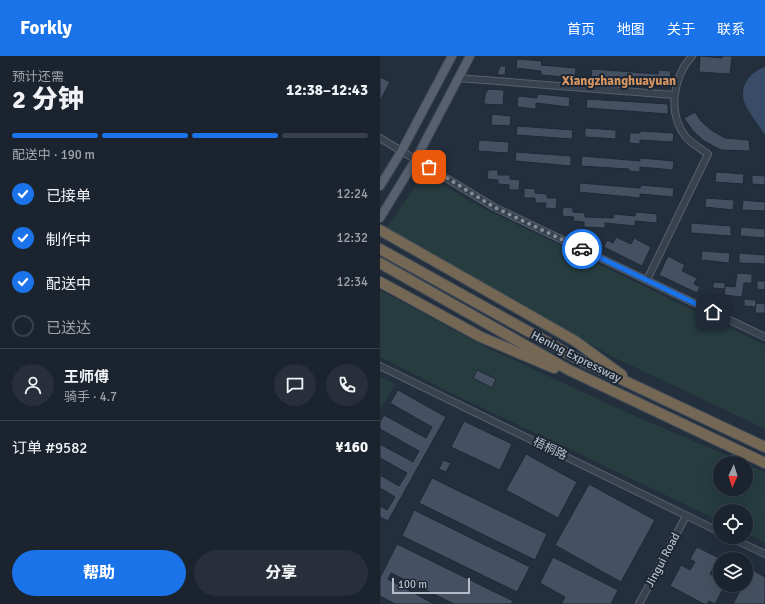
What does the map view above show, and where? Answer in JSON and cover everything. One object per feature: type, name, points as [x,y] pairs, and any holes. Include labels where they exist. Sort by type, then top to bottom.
[{"type":"highway","points":[[380,230],[575,341],[642,389]]},
{"type":"highway","name":"Hening Expressway","points":[[383,251],[576,358],[765,447]]},
{"type":"highway","name":"Hening Expressway","points":[[380,263],[569,370],[765,463]]},
{"type":"highway","points":[[380,282],[481,337],[634,401]]},
{"type":"main road","points":[[380,186],[401,152],[452,56]]},
{"type":"main road","points":[[380,218],[416,159],[470,56]]},
{"type":"street","points":[[647,280],[708,154],[686,137],[676,121],[674,95],[686,62],[692,56]]},
{"type":"street","points":[[458,78],[674,95]]},
{"type":"street","points":[[380,138],[494,207],[765,337]]},
{"type":"street","name":"梧桐路","points":[[380,366],[713,529]]},
{"type":"street","name":"Jingui Road","points":[[639,604],[686,516]]},
{"type":"street","points":[[744,544],[765,554]]},
{"type":"green space","points":[[433,179],[477,205],[765,345],[765,429],[609,355],[386,228],[417,184]]},
{"type":"green space","points":[[380,290],[490,349],[628,413],[729,456],[713,456],[713,496],[753,496],[753,467],[765,472],[765,543],[753,537],[753,504],[713,504],[713,518],[449,392],[380,357]]},
{"type":"green space","points":[[380,377],[395,384],[380,411]]},
{"type":"water","points":[[765,67],[765,135],[746,106],[743,93],[746,82],[750,77],[759,69]]},
{"type":"building","points":[[700,56],[722,58],[722,56],[732,56],[730,74],[699,72]]},
{"type":"building","points":[[517,59],[542,61],[541,65],[576,68],[575,78],[541,75],[541,71],[516,68]]},
{"type":"building","points":[[500,66],[506,66],[505,75],[497,75]]},
{"type":"building","points":[[592,69],[658,74],[658,70],[671,71],[670,81],[658,80],[658,83],[591,78]]},
{"type":"building","points":[[380,77],[390,82],[380,101]]},
{"type":"building","points":[[488,89],[504,90],[503,105],[484,104],[485,95]]},
{"type":"building","points":[[537,94],[570,97],[569,107],[536,103],[536,109],[517,107],[518,96],[537,98]]},
{"type":"building","points":[[587,99],[668,104],[668,114],[586,108]]},
{"type":"building","points":[[695,112],[701,121],[711,130],[725,138],[749,140],[750,151],[721,150],[704,141],[693,131],[684,118]]},
{"type":"building","points":[[492,114],[511,116],[510,126],[491,125]]},
{"type":"building","points":[[517,126],[573,130],[572,139],[516,135]]},
{"type":"building","points":[[585,128],[616,130],[616,139],[585,137]]},
{"type":"building","points":[[640,131],[674,133],[673,142],[640,140],[640,144],[629,143],[630,133],[640,133]]},
{"type":"building","points":[[479,140],[509,142],[508,153],[478,151]]},
{"type":"building","points":[[516,152],[571,156],[571,166],[515,161]]},
{"type":"building","points":[[582,156],[640,161],[640,158],[674,161],[673,170],[640,167],[640,172],[629,171],[629,169],[581,166]]},
{"type":"building","points":[[488,170],[498,170],[498,175],[510,175],[510,179],[520,180],[519,190],[509,190],[509,185],[498,184],[498,180],[487,179]]},
{"type":"building","points":[[716,172],[744,174],[743,184],[715,182]]},
{"type":"building","points":[[752,175],[765,176],[765,185],[752,184]]},
{"type":"building","points":[[580,183],[640,188],[641,185],[674,188],[673,197],[640,194],[640,198],[579,192]]},
{"type":"building","points":[[524,188],[535,189],[535,193],[547,194],[547,198],[557,198],[556,209],[545,208],[546,203],[535,203],[535,198],[524,198]]},
{"type":"building","points":[[706,198],[734,200],[733,210],[705,207]]},
{"type":"building","points":[[743,200],[765,202],[765,211],[742,210]]},
{"type":"building","points":[[563,207],[573,208],[573,212],[585,213],[585,217],[613,218],[614,214],[635,216],[636,212],[657,214],[657,223],[635,221],[635,226],[605,223],[605,228],[584,227],[584,222],[573,221],[574,217],[562,216]]},
{"type":"building","points":[[691,223],[731,226],[731,236],[691,233]]},
{"type":"building","points":[[741,227],[765,229],[765,238],[740,236]]},
{"type":"building","points":[[616,237],[631,244],[634,238],[651,247],[642,266],[604,247],[607,240],[613,243]]},
{"type":"building","points":[[702,251],[730,253],[729,263],[701,260]]},
{"type":"building","points":[[739,253],[765,255],[765,264],[739,263]]},
{"type":"building","points":[[668,256],[685,265],[682,271],[697,278],[694,284],[700,287],[697,293],[659,275]]},
{"type":"building","points":[[737,273],[752,274],[752,283],[744,283],[742,297],[724,295],[725,286],[735,287]]},
{"type":"building","points":[[757,281],[765,281],[765,290],[757,289]]},
{"type":"building","points":[[713,282],[725,283],[725,289],[713,288]]},
{"type":"building","points":[[744,299],[756,300],[756,307],[744,306]]},
{"type":"building","points":[[756,303],[765,304],[765,313],[755,313]]},
{"type":"building","points":[[477,370],[496,379],[492,388],[473,378]]},
{"type":"building","points":[[398,390],[446,417],[388,521],[380,517],[380,506],[387,510],[395,497],[380,488],[380,475],[399,486],[407,473],[380,458],[380,444],[413,462],[419,451],[380,429],[380,422],[384,415],[426,438],[432,427],[390,403]]},
{"type":"building","points":[[464,421],[512,444],[500,470],[451,447]]},
{"type":"building","points":[[526,454],[577,482],[558,518],[506,490]]},
{"type":"building","points":[[443,460],[451,463],[446,472],[439,469]]},
{"type":"building","points":[[432,478],[547,534],[535,560],[419,503]]},
{"type":"building","points":[[589,484],[655,520],[621,582],[555,545]]},
{"type":"building","points":[[414,510],[530,567],[517,592],[402,536]]},
{"type":"building","points":[[397,544],[513,601],[511,604],[454,604],[391,573],[388,579],[434,604],[395,604],[380,596],[380,578]]},
{"type":"building","points":[[697,547],[713,555],[713,569],[710,574],[713,576],[713,592],[721,592],[715,604],[709,601],[707,604],[704,604],[670,586],[681,565],[690,570],[695,562],[690,559]]},
{"type":"building","points":[[553,557],[618,590],[611,604],[561,604],[565,597],[540,583]]},
{"type":"building","points":[[753,570],[765,577],[765,604],[733,604],[739,592],[753,592]]},
{"type":"way so far","points":[[429,167],[494,207],[582,249]]},
{"type":"district","name":"Xiangzhanghuayuan","points":[[619,81]]},
{"type":"route","points":[[582,249],[713,312]]}]
